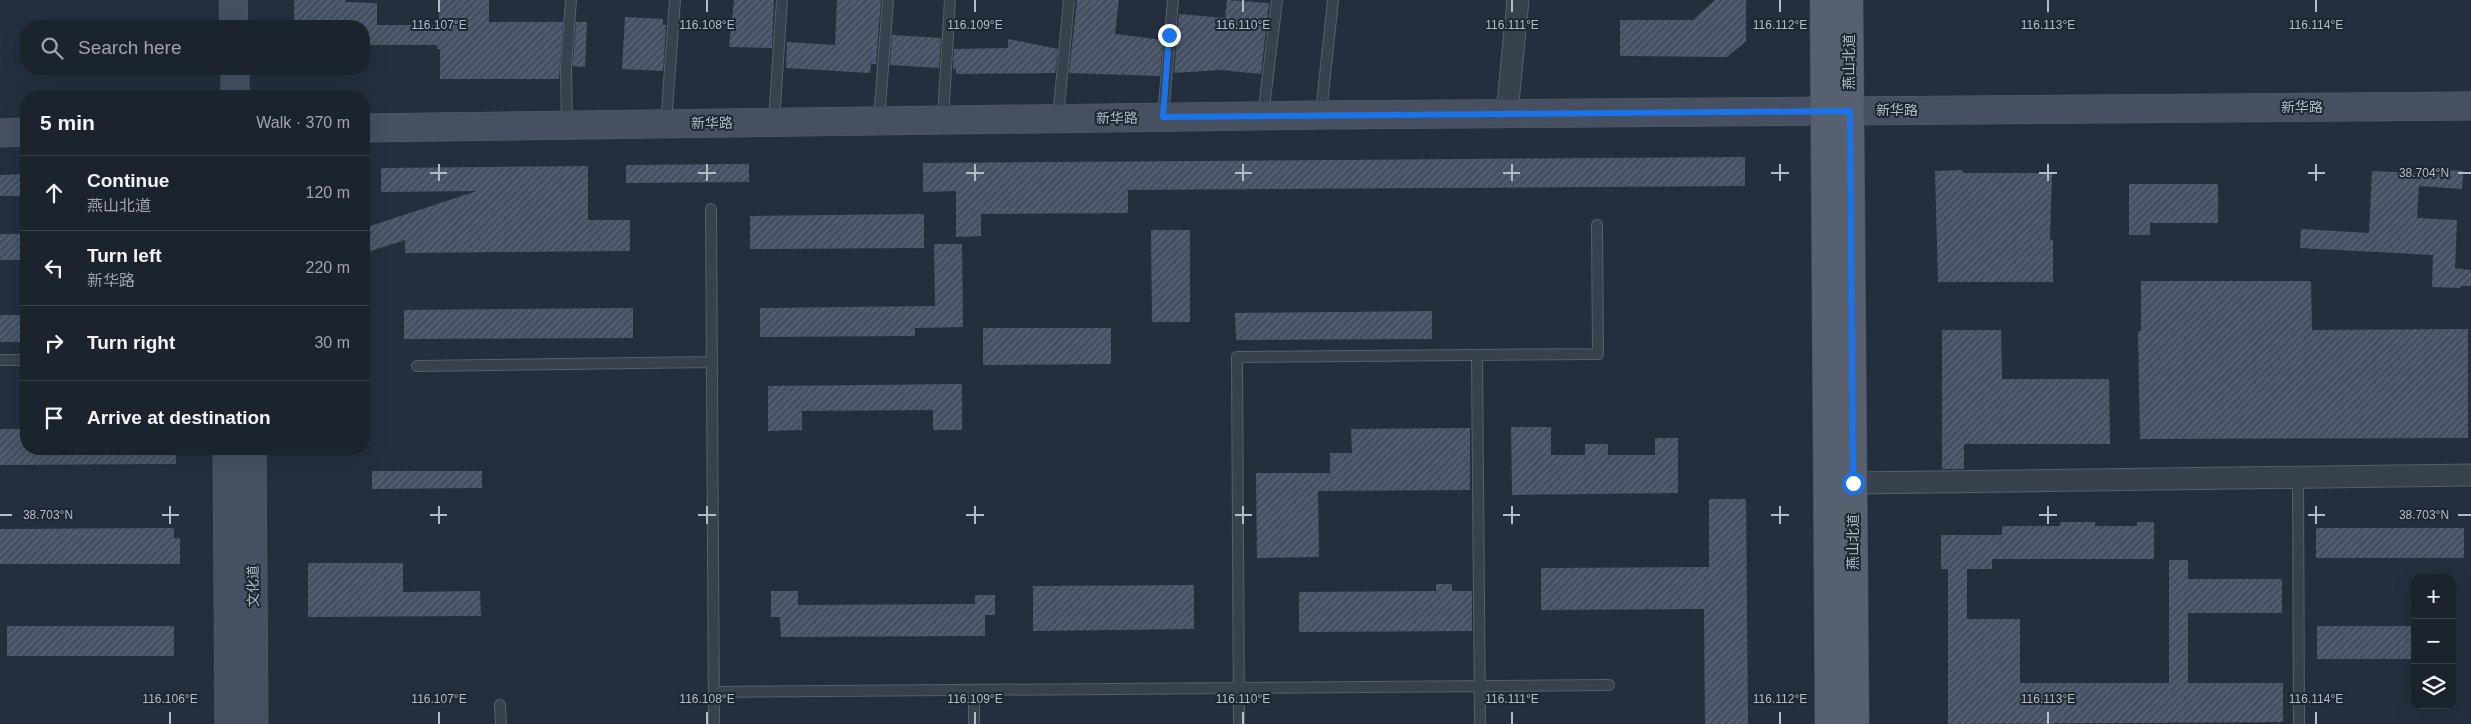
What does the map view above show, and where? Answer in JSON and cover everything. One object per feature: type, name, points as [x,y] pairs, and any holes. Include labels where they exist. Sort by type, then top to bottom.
[{"type":"main road","points":[[233,0],[234,20]]},
{"type":"main road","name":"燕山北道","points":[[1824,0],[1837,111],[1853,483],[1854,724]]},
{"type":"main road","name":"燕山北道","points":[[1829,724],[1837,111],[1849,0]]},
{"type":"main road","points":[[235,75],[235,90]]},
{"type":"main road","name":"新华路","points":[[370,128],[1321,115],[2471,106]]},
{"type":"main road","points":[[0,133],[20,132]]},
{"type":"main road","name":"文化道","points":[[227,455],[229,724]]},
{"type":"main road","name":"文化道","points":[[252,455],[254,724]]},
{"type":"street","points":[[1507,114],[1518,0]]},
{"type":"street","points":[[1853,483],[2471,475]]},
{"type":"lane","points":[[567,125],[566,68],[571,0]]},
{"type":"lane","points":[[666,124],[675,0]]},
{"type":"lane","points":[[774,122],[782,0]]},
{"type":"lane","points":[[879,121],[888,0]]},
{"type":"lane","points":[[943,120],[950,0]]},
{"type":"lane","points":[[1058,118],[1069,0]]},
{"type":"lane","points":[[1163,117],[1173,0]]},
{"type":"lane","points":[[1263,116],[1277,0]]},
{"type":"lane","points":[[1321,115],[1333,0]]},
{"type":"lane","points":[[711,209],[714,724]]},
{"type":"lane","points":[[1239,724],[1237,356],[1598,354],[1597,225]]},
{"type":"lane","points":[[1477,355],[1480,724]]},
{"type":"lane","points":[[0,360],[20,360]]},
{"type":"lane","points":[[417,366],[712,362]]},
{"type":"lane","points":[[2298,477],[2299,724]]},
{"type":"lane","points":[[714,692],[1609,686]]},
{"type":"lane","points":[[974,690],[974,724]]},
{"type":"lane","points":[[500,705],[500,724]]},
{"type":"building","points":[[294,0],[345,0],[345,2],[377,3],[377,25],[439,25],[439,0],[489,0],[489,22],[563,22],[559,79],[440,79],[440,49],[437,49],[437,45],[370,45],[370,20],[294,20]]},
{"type":"building","points":[[734,0],[774,0],[772,48],[729,47]]},
{"type":"building","points":[[837,0],[881,0],[876,64],[871,64],[870,73],[786,68],[787,42],[835,45]]},
{"type":"building","points":[[1077,0],[1119,0],[1115,34],[1163,40],[1160,76],[1069,73]]},
{"type":"building","points":[[1227,0],[1269,3],[1261,74],[1220,70],[1174,73],[1179,14],[1225,18]]},
{"type":"building","points":[[1715,0],[1746,0],[1746,41],[1727,57],[1620,56],[1620,20],[1693,20]]},
{"type":"building","points":[[625,17],[663,19],[663,25],[666,25],[663,71],[622,69]]},
{"type":"building","points":[[576,22],[587,22],[585,67],[573,66]]},
{"type":"building","points":[[892,35],[941,38],[939,68],[890,65]]},
{"type":"building","points":[[1008,39],[1058,49],[1055,73],[956,74],[956,69],[953,69],[954,49],[1008,48]]},
{"type":"building","points":[[1745,157],[1745,186],[1128,190],[1128,213],[981,214],[981,236],[956,237],[956,191],[923,192],[923,163]]},
{"type":"building","points":[[749,164],[749,182],[626,183],[626,165]]},
{"type":"building","points":[[588,166],[588,220],[630,220],[630,251],[405,253],[405,240],[370,251],[370,226],[477,191],[381,192],[381,168]]},
{"type":"building","points":[[2419,169],[2463,171],[2462,189],[2419,186],[2417,218],[2457,220],[2455,268],[2471,270],[2471,286],[2461,286],[2460,288],[2432,287],[2433,255],[2300,248],[2301,229],[2369,233],[2372,171],[2419,173]]},
{"type":"building","points":[[1963,170],[1963,173],[2052,173],[2050,240],[2053,240],[2053,282],[1938,282],[1935,171]]},
{"type":"building","points":[[20,174],[20,196],[0,196],[0,175]]},
{"type":"building","points":[[2129,184],[2218,184],[2218,223],[2150,223],[2150,235],[2129,235]]},
{"type":"building","points":[[924,214],[924,248],[750,249],[750,216]]},
{"type":"building","points":[[1151,230],[1190,230],[1190,322],[1152,322]]},
{"type":"building","points":[[0,234],[20,234],[20,260],[0,260]]},
{"type":"building","points":[[934,244],[962,244],[963,327],[915,328],[915,336],[760,337],[760,308],[935,306]]},
{"type":"building","points":[[2141,281],[2311,281],[2312,330],[2468,329],[2468,438],[2140,439],[2138,331],[2141,331]]},
{"type":"building","points":[[633,308],[633,338],[404,339],[404,310]]},
{"type":"building","points":[[1432,311],[1432,339],[1236,340],[1235,313]]},
{"type":"building","points":[[0,315],[20,315],[20,342],[0,342]]},
{"type":"building","points":[[983,328],[1111,328],[1111,364],[983,365]]},
{"type":"building","points":[[1942,330],[2001,330],[2002,379],[2109,379],[2110,444],[1964,444],[1964,469],[1942,469]]},
{"type":"building","points":[[962,384],[962,430],[933,430],[933,410],[802,411],[802,430],[768,431],[768,386]]},
{"type":"building","points":[[1511,427],[1551,427],[1551,455],[1585,455],[1585,444],[1608,444],[1608,455],[1655,455],[1655,438],[1678,438],[1678,493],[1512,495]]},
{"type":"building","points":[[1470,428],[1470,490],[1318,491],[1319,557],[1257,558],[1256,473],[1330,473],[1330,453],[1352,453],[1351,429]]},
{"type":"building","points":[[0,429],[20,429],[20,455],[176,455],[176,464],[0,465]]},
{"type":"building","points":[[372,471],[482,471],[482,488],[372,489]]},
{"type":"building","points":[[1709,499],[1746,499],[1748,724],[1705,724],[1704,609],[1541,610],[1541,568],[1709,567]]},
{"type":"building","points":[[2060,522],[2095,522],[2095,526],[2137,526],[2137,522],[2154,522],[2154,559],[1992,559],[1992,569],[1967,569],[1967,619],[2020,619],[2020,683],[2169,683],[2169,560],[2188,560],[2188,579],[2282,579],[2282,613],[2188,613],[2188,683],[2283,683],[2283,722],[1948,724],[1948,569],[1941,569],[1941,535],[2002,535],[2002,526],[2060,526]]},
{"type":"building","points":[[174,528],[174,538],[180,538],[180,564],[0,564],[0,529]]},
{"type":"building","points":[[2316,528],[2464,528],[2464,558],[2316,558]]},
{"type":"building","points":[[308,563],[403,563],[403,592],[480,591],[481,616],[308,617]]},
{"type":"building","points":[[1436,584],[1452,584],[1452,591],[1472,591],[1472,631],[1299,632],[1299,592],[1436,591]]},
{"type":"building","points":[[1194,585],[1194,629],[1033,631],[1033,586]]},
{"type":"building","points":[[771,591],[798,591],[798,605],[975,604],[975,595],[995,595],[995,615],[985,615],[985,636],[781,637],[780,617],[771,617]]},
{"type":"building","points":[[7,626],[174,626],[174,656],[7,656]]},
{"type":"building","points":[[2317,626],[2411,626],[2411,659],[2317,659]]},
{"type":"route","points":[[1169,35],[1163,117],[1850,111],[1853,483]]}]
